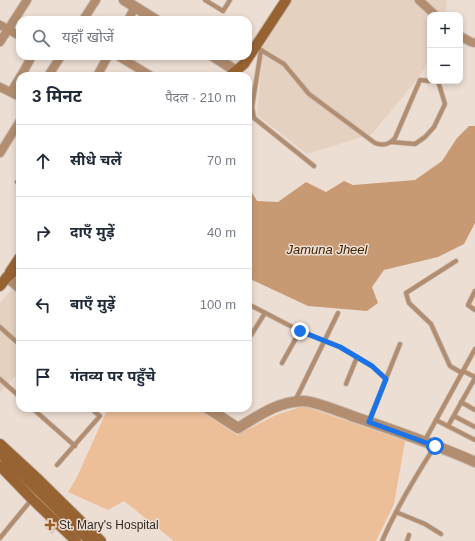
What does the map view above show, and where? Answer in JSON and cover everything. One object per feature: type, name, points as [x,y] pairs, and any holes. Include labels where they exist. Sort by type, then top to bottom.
[{"type":"main road","points":[[255,49],[279,0]]},
{"type":"main road","points":[[255,49],[286,0]]},
{"type":"main road","points":[[232,71],[241,60]]},
{"type":"main road","points":[[232,71],[244,64],[247,60]]},
{"type":"main road","points":[[0,286],[16,262]]},
{"type":"main road","points":[[7,277],[16,270]]},
{"type":"main road","points":[[0,444],[101,541]]},
{"type":"main road","points":[[0,454],[90,541]]},
{"type":"main road","points":[[0,466],[76,541]]},
{"type":"street","points":[[17,16],[27,0]]},
{"type":"street","points":[[86,16],[96,0]]},
{"type":"street","points":[[124,0],[150,16]]},
{"type":"street","points":[[419,0],[432,12]]},
{"type":"street","points":[[130,16],[136,7]]},
{"type":"street","points":[[0,42],[16,17]]},
{"type":"street","points":[[0,25],[16,34]]},
{"type":"street","points":[[463,37],[474,41]]},
{"type":"street","points":[[22,72],[30,60]]},
{"type":"street","points":[[52,72],[57,60]]},
{"type":"street","points":[[99,72],[106,60]]},
{"type":"street","points":[[125,60],[144,72]]},
{"type":"street","points":[[218,60],[232,71]]},
{"type":"street","points":[[11,92],[16,83]]},
{"type":"street","points":[[0,86],[16,95]]},
{"type":"street","points":[[0,153],[16,127]]},
{"type":"street","points":[[7,277],[16,285]]},
{"type":"street","points":[[213,412],[238,428],[267,410],[284,403],[303,400],[369,422],[475,462]]},
{"type":"lane","points":[[205,0],[223,12],[230,0]]},
{"type":"lane","points":[[314,166],[254,118],[252,107],[255,49],[284,64],[309,94],[375,143],[382,145],[391,142],[415,144],[425,137],[434,127],[444,104],[439,84]]},
{"type":"lane","points":[[391,142],[395,138],[420,80],[427,81]]},
{"type":"lane","points":[[448,426],[475,377],[450,366],[431,324],[409,303],[406,293],[456,262]]},
{"type":"lane","points":[[475,291],[468,305],[475,310]]},
{"type":"lane","points":[[252,306],[300,331],[340,347],[372,366],[386,379]]},
{"type":"lane","points":[[252,334],[265,313]]},
{"type":"lane","points":[[295,402],[338,313]]},
{"type":"lane","points":[[0,327],[16,341]]},
{"type":"lane","points":[[282,363],[300,331]]},
{"type":"lane","points":[[369,422],[400,344]]},
{"type":"lane","points":[[424,442],[475,349]]},
{"type":"lane","points":[[346,384],[357,357]]},
{"type":"lane","points":[[470,358],[475,360]]},
{"type":"lane","points":[[0,379],[16,393]]},
{"type":"lane","points":[[461,402],[475,410]]},
{"type":"lane","points":[[37,412],[75,446]]},
{"type":"lane","points":[[57,465],[100,416],[95,412]]},
{"type":"lane","points":[[454,416],[475,427]]},
{"type":"lane","points":[[436,420],[475,440]]},
{"type":"lane","points":[[382,541],[396,512],[435,446]]},
{"type":"lane","points":[[0,538],[32,499]]},
{"type":"lane","points":[[396,512],[424,524],[441,534]]},
{"type":"lane","points":[[407,541],[409,535]]},
{"type":"shaded area","points":[[292,0],[447,0],[445,12],[427,12],[427,63],[419,77],[372,134],[307,154],[257,115],[263,47]]},
{"type":"shaded area","points":[[16,285],[16,376],[0,392],[0,303]]},
{"type":"shaded area","points":[[304,406],[405,441],[394,504],[376,541],[174,541],[124,501],[108,510],[68,492],[77,477],[106,412],[202,412],[237,435],[276,415]]},
{"type":"water","name":"Jamuna Jheel","points":[[469,126],[475,126],[475,223],[464,244],[438,257],[384,270],[372,287],[378,303],[367,311],[308,306],[252,280],[252,193],[257,201],[278,202],[306,182],[326,192],[344,181],[353,185],[415,180],[442,161],[457,138]]},
{"type":"building","points":[[47,522],[55,530],[52,534],[43,526]]},
{"type":"place","name":"St. Mary's Hospital","points":[[50,525]]},
{"type":"route","points":[[300,331],[340,347],[372,366],[386,379],[369,422],[435,446]]}]
